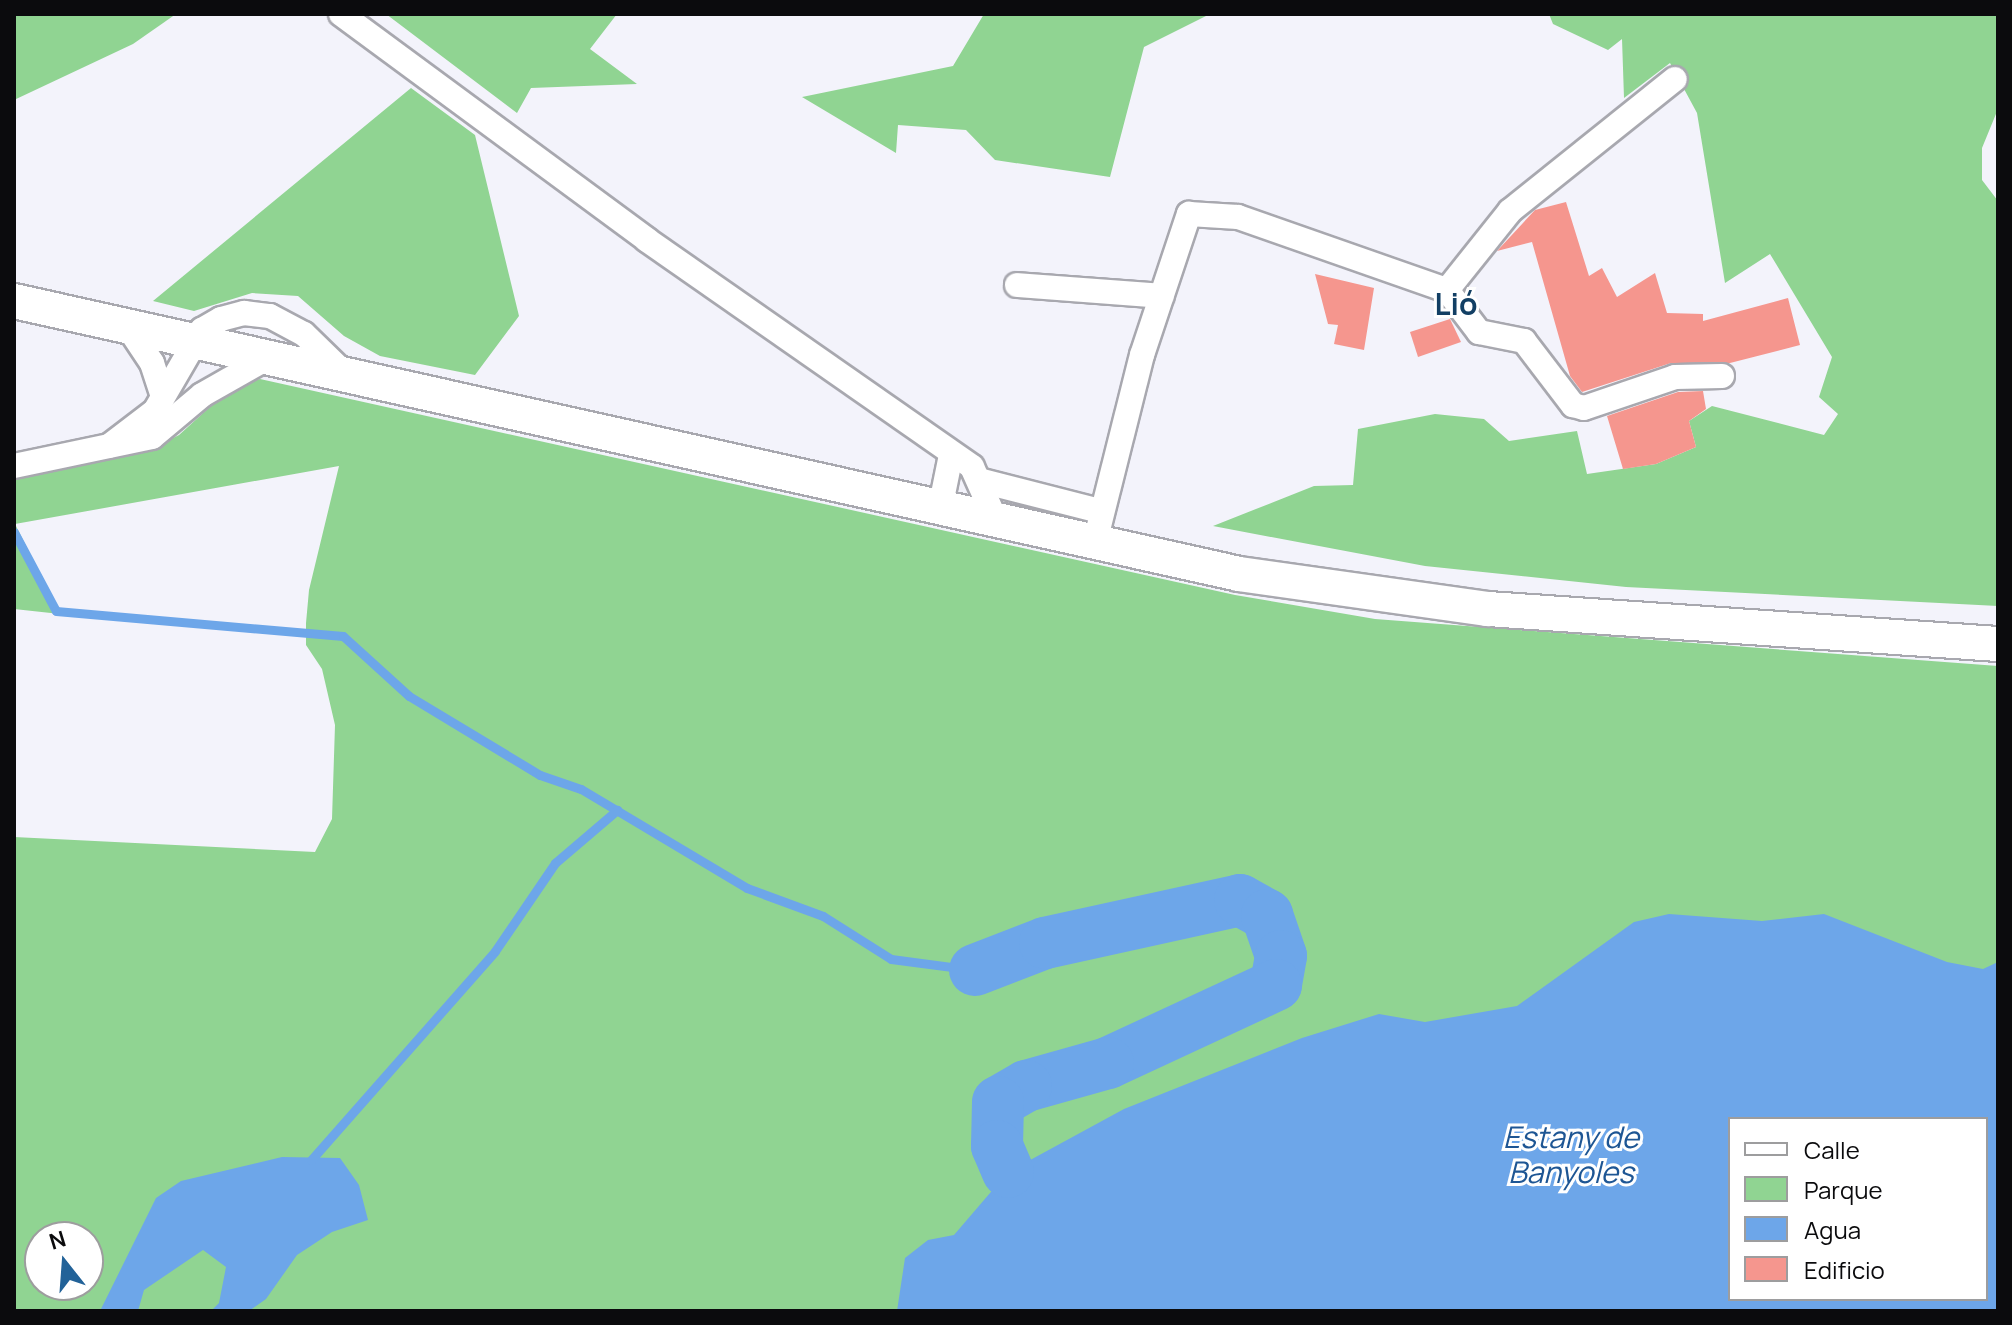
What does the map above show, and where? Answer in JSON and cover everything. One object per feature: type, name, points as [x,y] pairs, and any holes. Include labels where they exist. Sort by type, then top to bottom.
[{"type":"main road","points":[[14,301],[996,521],[1098,527],[1239,574],[1393,599],[1998,644]]},
{"type":"street","points":[[341,14],[951,455],[982,481],[1098,527],[1162,296],[1189,214],[1238,217],[1447,290],[1479,332],[1524,341],[1573,405],[1584,408],[1675,377],[1722,376]]},
{"type":"street","points":[[1447,290],[1510,211],[1675,79]]},
{"type":"street","points":[[1017,285],[1162,296]]},
{"type":"street","points":[[109,446],[155,411],[194,342],[221,319],[244,313],[270,316],[304,334],[347,376]]},
{"type":"street","points":[[128,327],[152,363],[162,394]]},
{"type":"street","points":[[194,342],[202,395]]},
{"type":"street","points":[[14,466],[152,437],[202,395],[267,358]]},
{"type":"street","points":[[940,509],[951,455]]},
{"type":"street","points":[[982,481],[996,521]]},
{"type":"green space","points":[[14,14],[176,14],[133,44],[14,100]]},
{"type":"green space","points":[[386,14],[617,14],[590,49],[637,84],[531,88],[517,113]]},
{"type":"green space","points":[[984,14],[1210,14],[1144,47],[1110,177],[995,160],[966,130],[898,125],[896,153],[802,97],[953,66]]},
{"type":"green space","points":[[1549,14],[1998,14],[1998,109],[1982,148],[1982,180],[1998,201],[1998,606],[1626,587],[1425,566],[1213,526],[1314,486],[1353,485],[1358,429],[1435,414],[1484,419],[1509,441],[1577,431],[1587,474],[1656,464],[1696,447],[1689,421],[1712,406],[1824,435],[1838,414],[1819,397],[1832,357],[1770,254],[1725,283],[1697,113],[1670,63],[1624,98],[1622,39],[1608,50],[1553,24]]},
{"type":"green space","points":[[411,88],[475,135],[519,316],[475,375],[380,356],[344,336],[298,296],[252,293],[194,311],[153,301]]},
{"type":"green space","points":[[260,379],[1235,595],[1375,619],[1998,666],[1998,980],[1584,977],[925,1311],[14,1311],[14,837],[315,852],[332,819],[335,725],[322,669],[306,645],[306,623],[309,590],[339,466],[15,524],[60,614],[14,609],[14,479],[149,450],[179,435],[233,386]]},
{"type":"water","name":"Estany de Banyoles","points":[[1669,914],[1762,921],[1824,914],[1947,962],[1983,969],[1998,962],[1998,1311],[897,1311],[905,1258],[928,1240],[954,1235],[1008,1172],[1124,1109],[1302,1038],[1379,1014],[1425,1022],[1517,1006],[1634,922]]},
{"type":"water","points":[[282,1157],[340,1158],[359,1185],[368,1220],[332,1232],[297,1255],[266,1299],[249,1311],[211,1311],[219,1303],[226,1267],[203,1250],[144,1290],[138,1311],[100,1311],[156,1198],[181,1181]]},
{"type":"building","points":[[1566,202],[1589,276],[1602,268],[1617,297],[1655,273],[1667,313],[1703,314],[1703,321],[1788,298],[1800,345],[1730,363],[1671,363],[1582,392],[1570,376],[1532,242],[1497,251],[1535,210]]},
{"type":"building","points":[[1315,274],[1374,288],[1364,350],[1334,344],[1338,325],[1328,324]]},
{"type":"building","points":[[1450,319],[1461,342],[1418,357],[1410,332]]},
{"type":"building","points":[[1703,391],[1706,409],[1689,421],[1696,447],[1656,464],[1623,469],[1607,416],[1678,392]]},
{"type":"waterway","points":[[14,532],[56,611],[343,636],[409,696],[540,775],[581,789],[747,888],[823,916],[891,959],[975,970]]},
{"type":"waterway","points":[[311,1160],[495,951],[555,863],[617,810]]},
{"type":"waterway","points":[[975,970],[1045,943],[1240,900],[1267,915],[1281,956],[1276,985],[1108,1063],[1026,1086],[998,1102],[997,1146],[1008,1172]]},
{"type":"district","name":"Lió","points":[[1456,304]]}]
